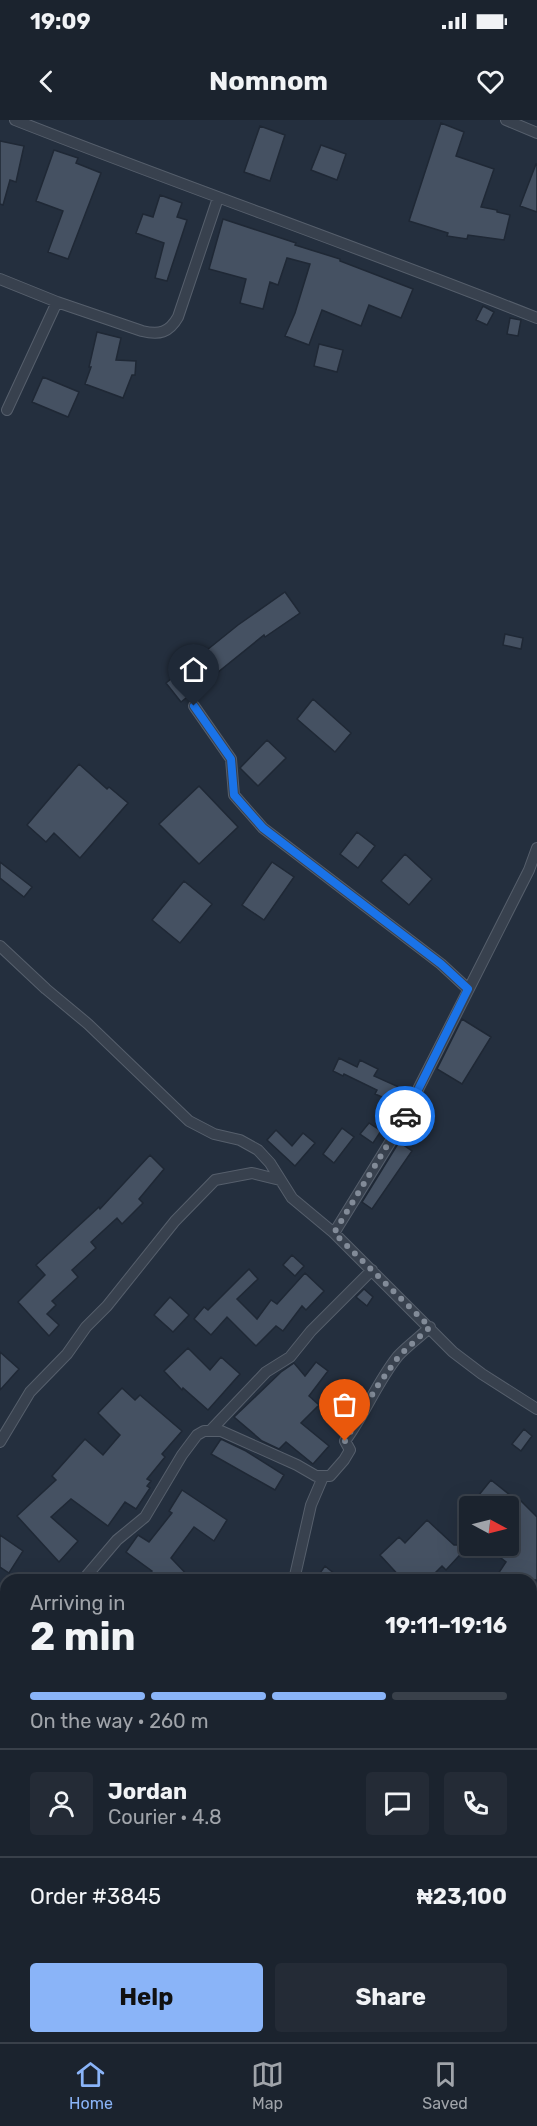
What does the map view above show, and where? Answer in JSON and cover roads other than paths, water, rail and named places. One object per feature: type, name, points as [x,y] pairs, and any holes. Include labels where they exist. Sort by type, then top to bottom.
[{"type":"street","points":[[15,120],[218,198],[340,241],[537,318]]},
{"type":"street","points":[[506,120],[537,132]]},
{"type":"street","points":[[0,279],[57,302],[142,331],[154,334],[164,333],[173,326],[178,317],[218,198]]},
{"type":"street","points":[[7,410],[57,302]]},
{"type":"street","points":[[194,706],[231,759],[234,795],[263,828],[441,964],[468,989]]},
{"type":"street","points":[[334,1233],[397,1131],[537,848]]},
{"type":"street","points":[[0,946],[88,1024],[189,1120],[214,1134],[250,1144],[270,1163],[292,1198],[334,1233],[453,1352],[482,1374],[537,1409]]},
{"type":"street","points":[[0,1442],[30,1392],[67,1354],[86,1327],[107,1306],[175,1221],[215,1180],[252,1173],[280,1180]]},
{"type":"street","points":[[211,1430],[266,1372],[290,1357],[311,1330],[372,1270]]},
{"type":"street","points":[[88,1574],[117,1540],[144,1517],[197,1435],[211,1430],[221,1431],[297,1465],[316,1476],[330,1476],[350,1450],[345,1441],[376,1388],[399,1356],[430,1327]]},
{"type":"street","points":[[295,1574],[311,1505],[322,1477]]}]
